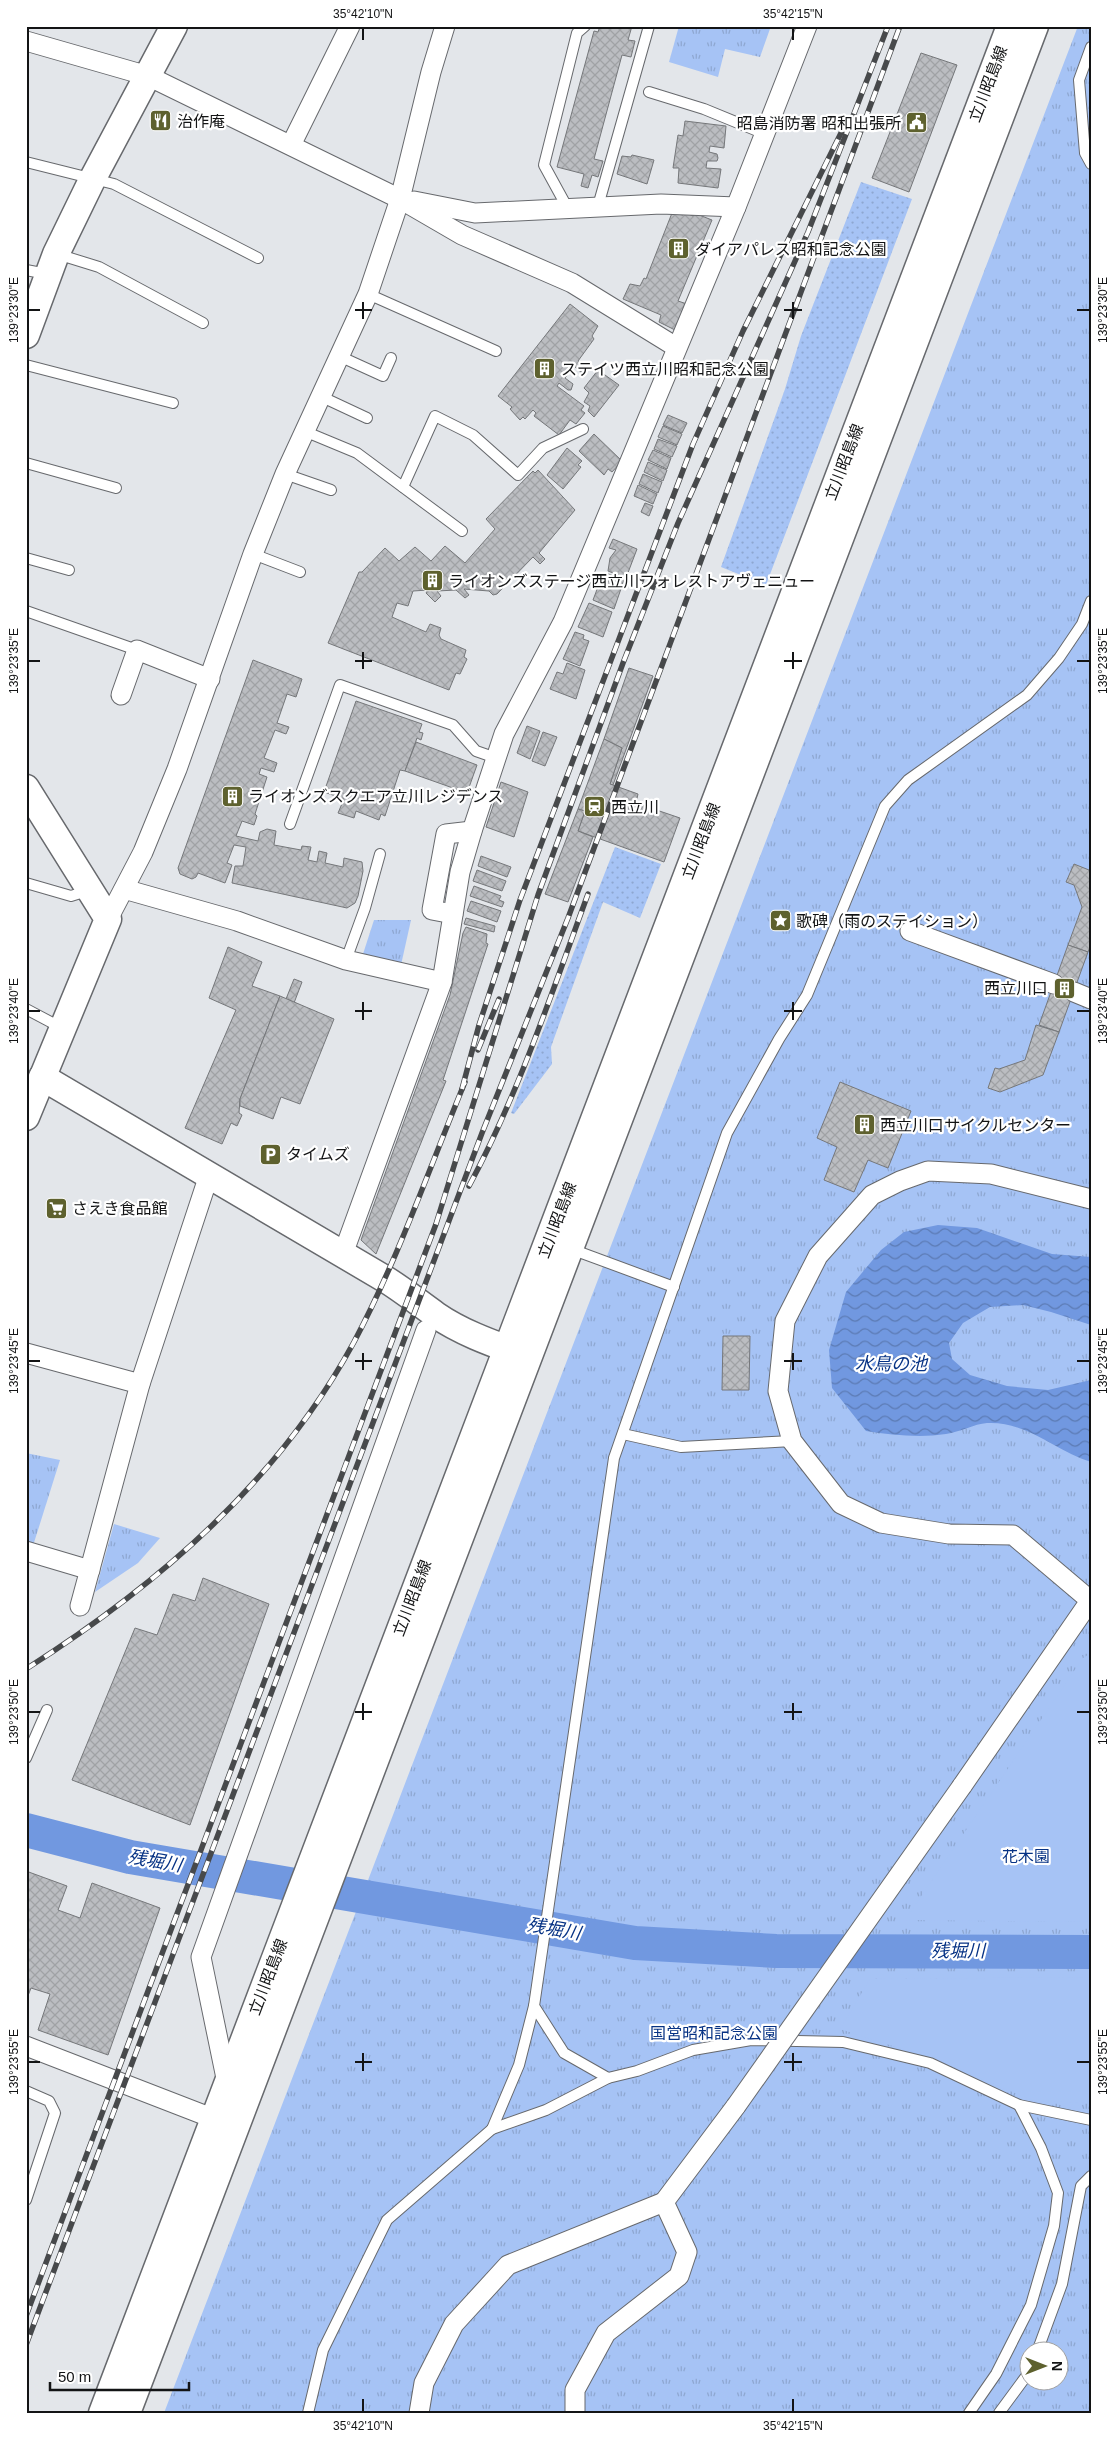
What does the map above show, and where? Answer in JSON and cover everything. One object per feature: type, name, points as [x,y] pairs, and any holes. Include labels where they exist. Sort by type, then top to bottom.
[{"type":"main road","points":[[26,335],[44,266],[174,26]]},
{"type":"main road","name":"立川昭島線","points":[[518,1352],[570,1249],[973,155],[1010,26]]},
{"type":"main road","name":"立川昭島線","points":[[127,2413],[226,2124],[330,1846],[973,155],[1035,26]]},
{"type":"main road","points":[[26,788],[108,919],[26,1117]]},
{"type":"main road","points":[[42,1078],[343,1254],[411,1295],[436,1315],[480,1338],[518,1352]]},
{"type":"main road","name":"立川昭島線","points":[[102,2413],[226,2124],[227,2083],[298,1933]]},
{"type":"street","points":[[291,145],[350,26]]},
{"type":"street","points":[[108,919],[142,852],[178,769],[253,554],[285,474],[368,294],[400,199],[431,72],[445,26]]},
{"type":"street","points":[[343,1254],[442,982],[460,872],[504,734],[564,622],[676,347],[736,207],[807,26]]},
{"type":"street","points":[[26,41],[148,76],[400,199],[462,235],[572,283],[676,347]]},
{"type":"street","points":[[400,199],[475,213],[661,204],[736,207]]},
{"type":"street","points":[[121,695],[137,650],[210,679]]},
{"type":"street","points":[[124,889],[237,921],[346,960],[442,982]]},
{"type":"street","points":[[910,931],[1054,984]]},
{"type":"street","points":[[419,2413],[424,2383],[454,2324],[508,2265],[664,2202],[736,2106],[1090,1601],[1013,1535],[949,1534],[881,1523],[841,1504],[792,1442],[778,1391],[786,1321],[818,1256],[872,1195],[900,1181],[928,1171],[990,1174],[1091,1199]]},
{"type":"street","points":[[80,1606],[140,1384],[209,1175]]},
{"type":"street","points":[[227,2083],[201,1956],[426,1330]]},
{"type":"street","points":[[26,1353],[140,1384]]},
{"type":"street","points":[[26,1551],[90,1570]]},
{"type":"street","points":[[26,2046],[226,2124]]},
{"type":"street","points":[[575,2413],[575,2390],[606,2333],[679,2276],[687,2252],[664,2202]]},
{"type":"lane","points":[[566,208],[544,165],[577,33],[585,26]]},
{"type":"lane","points":[[598,206],[649,26]]},
{"type":"lane","points":[[1091,47],[1079,80],[1085,154],[1091,164]]},
{"type":"lane","points":[[649,92],[704,109],[765,134]]},
{"type":"lane","points":[[26,162],[114,184],[258,258]]},
{"type":"lane","points":[[44,266],[99,267],[203,324]]},
{"type":"lane","points":[[368,294],[496,352]]},
{"type":"lane","points":[[339,356],[382,376],[391,358]]},
{"type":"lane","points":[[26,365],[173,403]]},
{"type":"lane","points":[[320,396],[367,418]]},
{"type":"lane","points":[[403,487],[435,416],[473,436],[518,475],[543,448],[583,429]]},
{"type":"lane","points":[[304,431],[357,453],[462,531]]},
{"type":"lane","points":[[26,463],[116,488]]},
{"type":"lane","points":[[285,474],[331,490]]},
{"type":"lane","points":[[253,554],[300,572]]},
{"type":"lane","points":[[26,558],[69,570]]},
{"type":"lane","points":[[492,2129],[519,2065],[534,2006],[614,1458],[727,1134],[779,1039],[808,996],[885,806],[908,780],[1027,695],[1059,658],[1082,624],[1091,601]]},
{"type":"lane","points":[[26,611],[137,650]]},
{"type":"lane","points":[[290,824],[340,685],[453,725],[476,751],[496,758]]},
{"type":"lane","points":[[346,960],[365,908],[380,854]]},
{"type":"lane","points":[[26,883],[71,896],[90,890]]},
{"type":"lane","points":[[26,1009],[62,1028]]},
{"type":"lane","points":[[570,1249],[674,1287]]},
{"type":"lane","points":[[623,1434],[681,1447],[792,1442]]},
{"type":"lane","points":[[26,1758],[47,1710]]},
{"type":"lane","points":[[534,2006],[564,2053],[608,2078]]},
{"type":"lane","points":[[308,2413],[322,2350],[386,2220],[492,2129],[546,2110],[608,2078],[637,2071],[693,2050],[751,2040],[843,2042],[930,2063],[1019,2105],[1091,2120]]},
{"type":"lane","points":[[26,2091],[50,2100],[55,2113],[26,2200]]},
{"type":"lane","points":[[968,2413],[996,2374],[1031,2305],[1054,2226],[1058,2193],[1041,2148],[1019,2105]]},
{"type":"lane","points":[[1041,2342],[1062,2284],[1081,2186],[1091,2176]]},
{"type":"lane","points":[[999,2413],[1020,2385]]},
{"type":"green space","points":[[679,26],[771,26],[760,57],[725,49],[718,77],[669,62]]},
{"type":"green space","name":"国営昭和記念公園","points":[[1078,26],[1091,26],[1091,2413],[164,2413]]},
{"type":"green space","points":[[861,182],[912,199],[766,585],[721,567],[785,389],[801,336]]},
{"type":"green space","points":[[615,847],[661,864],[640,918],[603,902],[551,1047],[552,1064],[514,1114],[511,1113]]},
{"type":"green space","points":[[374,920],[411,920],[401,965],[363,954]]},
{"type":"green space","points":[[26,1453],[60,1460],[32,1549],[26,1547]]},
{"type":"green space","points":[[114,1524],[160,1538],[138,1563],[95,1592]]},
{"type":"green space","name":"花木園","points":[[1091,1653],[1091,1922],[905,1920],[1083,1658]]},
{"type":"green space","points":[[1091,1977],[1091,2103],[1034,2101],[939,2061],[840,2029],[870,1979]]},
{"type":"water","name":"水鳥の池","points":[[938,1225],[977,1228],[1052,1254],[1091,1257],[1091,1325],[1023,1305],[990,1307],[963,1323],[949,1343],[952,1359],[970,1375],[1007,1386],[1048,1390],[1091,1380],[1091,1462],[1028,1432],[1001,1424],[987,1423],[951,1433],[926,1436],[866,1431],[832,1388],[829,1350],[846,1292],[881,1250],[904,1232]]},
{"type":"building","points":[[600,26],[632,26],[628,40],[635,41],[631,57],[622,55],[594,159],[603,161],[598,177],[592,175],[588,188],[581,186],[584,174],[557,167],[594,31],[598,32]]},
{"type":"building","points":[[921,53],[957,65],[909,192],[872,178]]},
{"type":"building","points":[[685,121],[726,126],[724,148],[710,146],[709,152],[717,154],[718,158],[717,161],[707,161],[706,168],[721,169],[718,188],[678,183],[679,168],[673,168],[678,135],[683,136]]},
{"type":"building","points":[[632,155],[654,160],[647,184],[617,174],[622,156],[631,157]]},
{"type":"building","name":"ダイアパレス昭和記念公園","points":[[684,212],[693,216],[694,213],[712,220],[678,301],[690,305],[679,332],[659,322],[661,315],[623,299],[630,284],[640,286],[644,278],[646,279],[672,213],[683,215]]},
{"type":"building","name":"ステイツ西立川昭和記念公園","points":[[570,304],[598,326],[592,336],[594,339],[578,361],[586,367],[585,372],[582,373],[574,366],[565,378],[573,384],[571,390],[568,390],[559,383],[557,386],[584,406],[581,410],[585,413],[576,424],[570,420],[559,435],[534,416],[536,413],[533,410],[525,419],[523,417],[520,420],[510,409],[512,407],[498,396]]},
{"type":"building","points":[[598,370],[619,385],[594,417],[588,411],[590,406],[584,402],[589,393],[584,388]]},
{"type":"building","points":[[668,415],[687,423],[682,433],[663,425]]},
{"type":"building","points":[[663,426],[682,434],[677,445],[658,437]]},
{"type":"building","points":[[594,434],[622,461],[612,472],[608,469],[604,475],[579,451]]},
{"type":"building","points":[[658,439],[677,446],[672,457],[654,449]]},
{"type":"building","points":[[567,448],[582,461],[578,465],[581,467],[563,489],[547,475]]},
{"type":"building","points":[[653,450],[671,458],[667,469],[648,460]]},
{"type":"building","points":[[648,462],[667,470],[663,481],[644,472]]},
{"type":"building","name":"ライオンズステージ西立川フォレストアヴェニュー","points":[[538,470],[575,510],[539,553],[545,559],[540,564],[533,557],[497,594],[493,595],[489,591],[464,589],[469,595],[465,598],[456,590],[437,591],[441,596],[435,602],[426,593],[428,590],[413,591],[408,606],[397,603],[392,617],[426,632],[430,624],[441,628],[439,635],[441,639],[466,650],[464,657],[467,659],[460,674],[456,673],[449,690],[328,643],[359,572],[362,572],[385,548],[399,561],[415,547],[431,561],[445,546],[465,563],[495,529],[486,519],[533,471],[535,473]]},
{"type":"building","points":[[643,474],[662,482],[658,493],[639,484]]},
{"type":"building","points":[[638,485],[657,494],[653,504],[634,496]]},
{"type":"building","points":[[645,503],[653,506],[649,516],[641,512]]},
{"type":"building","points":[[613,539],[637,549],[626,578],[608,571],[610,558],[616,550],[609,548]]},
{"type":"building","points":[[606,573],[624,580],[614,609],[593,600],[601,579],[603,580]]},
{"type":"building","points":[[589,603],[612,612],[603,637],[578,627]]},
{"type":"building","points":[[575,632],[584,635],[583,639],[589,641],[580,666],[563,659]]},
{"type":"building","name":"ライオンズスクエア立川レジデンス","points":[[253,660],[302,679],[296,697],[287,694],[277,723],[289,727],[286,734],[275,730],[264,758],[277,763],[274,772],[261,768],[259,774],[267,777],[255,814],[257,816],[254,825],[242,821],[236,836],[258,841],[260,832],[267,829],[276,831],[274,845],[301,850],[302,846],[311,847],[308,860],[317,862],[319,851],[327,853],[325,863],[343,867],[344,858],[362,862],[363,871],[358,896],[355,903],[347,908],[232,883],[235,866],[243,866],[246,847],[234,845],[227,863],[232,865],[225,883],[198,873],[192,879],[180,874],[178,868]]},
{"type":"building","points":[[567,663],[585,670],[576,699],[550,689],[557,672],[563,674]]},
{"type":"building","points":[[629,668],[653,676],[613,785],[610,784],[622,748],[604,739]]},
{"type":"building","points":[[356,701],[422,724],[419,732],[423,733],[421,740],[417,738],[405,771],[400,770],[385,816],[381,814],[379,820],[356,811],[354,818],[338,813],[344,799],[324,792]]},
{"type":"building","points":[[527,726],[540,731],[530,759],[517,753]]},
{"type":"building","points":[[543,732],[557,737],[545,766],[532,761]]},
{"type":"building","points":[[604,739],[622,748],[610,784],[638,794],[636,803],[680,818],[664,862],[578,831],[585,811],[578,809]]},
{"type":"building","points":[[416,742],[477,765],[467,793],[405,771]]},
{"type":"building","points":[[501,782],[528,792],[514,837],[486,827]]},
{"type":"building","points":[[578,809],[585,811],[578,831],[593,837],[568,902],[545,894]]},
{"type":"building","points":[[481,856],[511,867],[507,877],[478,866]]},
{"type":"building","points":[[1074,864],[1089,870],[1091,875],[1091,945],[1088,952],[1068,945],[1082,907],[1074,885],[1066,882]]},
{"type":"building","points":[[477,870],[506,881],[502,891],[473,881]]},
{"type":"building","points":[[474,886],[501,896],[499,900],[504,902],[502,907],[470,896]]},
{"type":"building","points":[[471,901],[501,911],[497,922],[467,911]]},
{"type":"building","points":[[466,918],[495,926],[494,932],[464,924]]},
{"type":"building","points":[[466,927],[487,934],[486,943],[488,944],[443,1080],[446,1081],[376,1254],[361,1240],[450,995],[463,933]]},
{"type":"building","name":"西立川口","points":[[1068,945],[1088,952],[1059,1032],[1039,1025]]},
{"type":"building","points":[[228,947],[262,962],[252,986],[280,996],[240,1099],[239,1113],[242,1115],[237,1126],[231,1123],[222,1144],[185,1128],[236,1010],[209,998]]},
{"type":"building","points":[[294,979],[302,982],[294,1003],[286,999]]},
{"type":"building","points":[[280,996],[334,1019],[300,1104],[281,1097],[273,1119],[240,1106],[240,1099]]},
{"type":"building","points":[[1036,1025],[1059,1032],[1043,1075],[1000,1092],[988,1088],[995,1068],[999,1069],[1025,1060]]},
{"type":"building","name":"西立川口サイクルセンター","points":[[840,1082],[911,1111],[888,1168],[868,1160],[854,1192],[824,1180],[837,1147],[817,1138]]},
{"type":"building","points":[[723,1336],[750,1336],[749,1390],[722,1390]]},
{"type":"building","points":[[203,1578],[269,1604],[190,1825],[72,1780],[135,1628],[157,1635],[173,1594],[195,1601]]},
{"type":"building","points":[[26,1871],[67,1886],[58,1910],[80,1918],[92,1883],[160,1908],[108,2055],[38,2030],[50,1994],[31,1988],[26,2001]]},
{"type":"waterway","name":"残堀川","points":[[26,1830],[130,1857],[635,1943],[776,1951],[1091,1952]]},
{"type":"railway","points":[[26,2316],[436,1224],[538,895],[623,663],[678,523],[808,232],[888,26]]},
{"type":"railway","points":[[26,2345],[482,1133],[568,918],[900,26]]},
{"type":"railway","points":[[462,1089],[479,1025],[520,900],[693,444],[743,331],[844,127]]},
{"type":"railway","points":[[469,1186],[504,1115],[519,1079],[588,894]]},
{"type":"railway","points":[[478,1050],[499,999]]},
{"type":"railway","points":[[26,1669],[75,1637],[168,1566],[252,1485],[289,1440],[323,1393],[354,1342],[370,1311],[399,1246],[465,1082]]},
{"type":"place","name":"治作庵","points":[[161,121]]},
{"type":"place","name":"昭島消防署 昭和出張所","points":[[917,123]]},
{"type":"place","name":"ダイアパレス昭和記念公園","points":[[679,249]]},
{"type":"place","name":"ステイツ西立川昭和記念公園","points":[[545,369]]},
{"type":"place","name":"ライオンズステージ西立川フォレストアヴェニュー","points":[[432,581]]},
{"type":"place","name":"ライオンズスクエア立川レジデンス","points":[[232,796]]},
{"type":"place","name":"西立川","points":[[595,807]]},
{"type":"place","name":"歌碑（雨のステイション）","points":[[780,921]]},
{"type":"place","name":"西立川口","points":[[1064,988]]},
{"type":"place","name":"西立川口サイクルセンター","points":[[864,1125]]},
{"type":"place","name":"タイムズ","points":[[270,1154]]},
{"type":"place","name":"さえき食品館","points":[[56,1208]]}]
